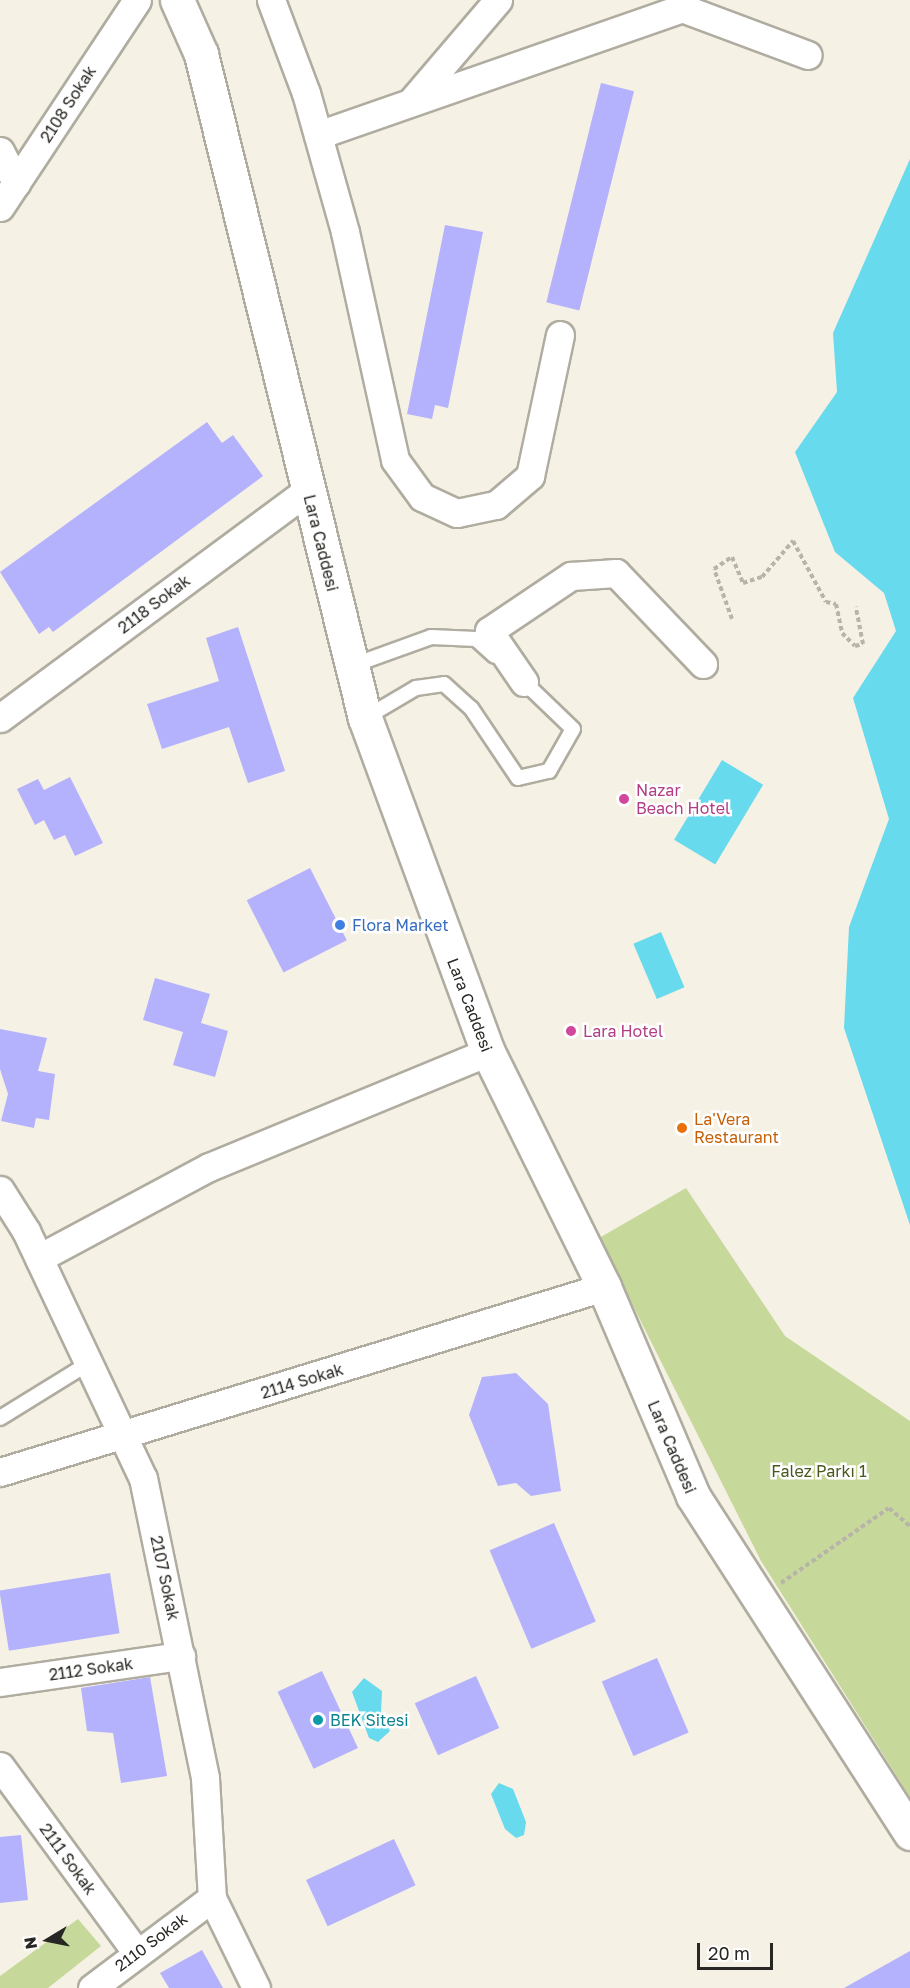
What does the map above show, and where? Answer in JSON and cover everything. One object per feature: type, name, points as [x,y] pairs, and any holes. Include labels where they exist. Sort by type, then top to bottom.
[{"type":"street","name":"2108 Sokak","points":[[0,207],[137,0]]},
{"type":"street","name":"Lara Caddesi","points":[[177,0],[201,54],[365,718],[488,1052],[604,1287],[693,1496],[756,1600],[910,1833]]},
{"type":"street","points":[[272,0],[318,135],[395,460],[422,497],[457,513],[496,505],[530,476],[560,335]]},
{"type":"street","points":[[411,103],[498,0]]},
{"type":"street","points":[[318,135],[682,8],[808,55]]},
{"type":"street","points":[[0,151],[16,183]]},
{"type":"street","name":"2118 Sokak","points":[[0,718],[308,490]]},
{"type":"street","points":[[524,682],[489,631],[571,576],[616,573],[703,664]]},
{"type":"street","points":[[39,1258],[209,1167],[488,1052]]},
{"type":"street","name":"2107 Sokak","points":[[0,1190],[39,1258],[143,1478],[182,1656],[205,1778],[212,1898],[256,1988]]},
{"type":"street","name":"2114 Sokak","points":[[0,1473],[604,1287]]},
{"type":"street","name":"2112 Sokak","points":[[0,1682],[182,1656]]},
{"type":"street","name":"2111 Sokak","points":[[0,1766],[136,1952]]},
{"type":"street","name":"2110 Sokak","points":[[92,1988],[136,1952],[212,1898]]},
{"type":"lane","points":[[351,666],[431,637],[476,639],[573,729],[549,771],[518,778],[471,708],[444,684],[416,688],[365,718]]},
{"type":"lane","points":[[0,1418],[89,1363]]},
{"type":"path","points":[[732,618],[714,569],[732,557],[743,583],[762,577],[794,541],[826,602],[836,604],[842,633],[855,646],[862,644],[856,607]]},
{"type":"path","points":[[756,1600],[889,1508],[910,1526]]},
{"type":"green space","name":"Falez Parkı 1","points":[[686,1188],[785,1336],[910,1421],[910,1797],[761,1561],[599,1238]]},
{"type":"green space","points":[[78,1919],[101,1946],[48,1988],[0,1988],[0,1976]]},
{"type":"water","points":[[910,159],[910,1225],[844,1028],[849,927],[889,819],[853,698],[896,631],[884,593],[835,552],[795,452],[837,392],[833,333]]},
{"type":"water","points":[[722,760],[763,785],[715,864],[674,840]]},
{"type":"water","points":[[661,932],[684,987],[657,999],[633,944]]},
{"type":"water","points":[[364,1678],[382,1691],[381,1713],[390,1731],[378,1742],[369,1738],[352,1692]]},
{"type":"water","points":[[499,1783],[513,1789],[526,1822],[524,1835],[516,1838],[505,1829],[491,1794]]},
{"type":"building","points":[[601,83],[634,91],[579,311],[546,302]]},
{"type":"building","points":[[445,225],[483,232],[448,408],[435,405],[432,419],[407,414]]},
{"type":"building","points":[[207,422],[222,443],[233,435],[263,476],[53,632],[49,627],[39,634],[0,572]]},
{"type":"building","points":[[238,627],[285,771],[248,783],[229,727],[162,749],[147,704],[219,681],[206,638]]},
{"type":"building","points":[[70,777],[103,843],[75,856],[65,835],[54,840],[44,820],[35,825],[17,789],[38,779],[44,790]]},
{"type":"building","points":[[310,868],[347,940],[284,972],[247,900]]},
{"type":"building","points":[[155,978],[210,994],[201,1023],[228,1031],[215,1077],[173,1065],[183,1032],[143,1020]]},
{"type":"building","points":[[0,1029],[47,1038],[38,1071],[55,1074],[49,1120],[36,1118],[34,1128],[1,1121],[8,1094],[0,1069]]},
{"type":"building","points":[[516,1373],[548,1404],[561,1491],[531,1496],[516,1483],[498,1486],[469,1415],[482,1377]]},
{"type":"building","points":[[554,1523],[596,1621],[531,1649],[490,1550]]},
{"type":"building","points":[[110,1573],[120,1633],[9,1651],[0,1590]]},
{"type":"building","points":[[657,1658],[689,1733],[633,1756],[602,1681]]},
{"type":"building","name":"BEK Sitesi","points":[[322,1671],[358,1748],[314,1769],[278,1692]]},
{"type":"building","points":[[476,1676],[499,1728],[438,1755],[415,1703]]},
{"type":"building","points":[[150,1677],[167,1776],[121,1783],[113,1733],[87,1731],[81,1688]]},
{"type":"building","points":[[21,1835],[28,1900],[0,1903],[0,1837]]},
{"type":"building","points":[[394,1839],[416,1885],[328,1926],[306,1880]]},
{"type":"building","points":[[202,1950],[223,1988],[169,1988],[160,1973]]},
{"type":"building","points":[[910,1951],[910,1988],[844,1988]]},
{"type":"place","name":"Nazar Beach Hotel","points":[[624,799]]},
{"type":"place","name":"Flora Market","points":[[340,925]]},
{"type":"place","name":"Lara Hotel","points":[[571,1031]]},
{"type":"place","name":"La'Vera Restaurant","points":[[682,1128]]},
{"type":"place","name":"BEK Sitesi","points":[[318,1720]]}]
